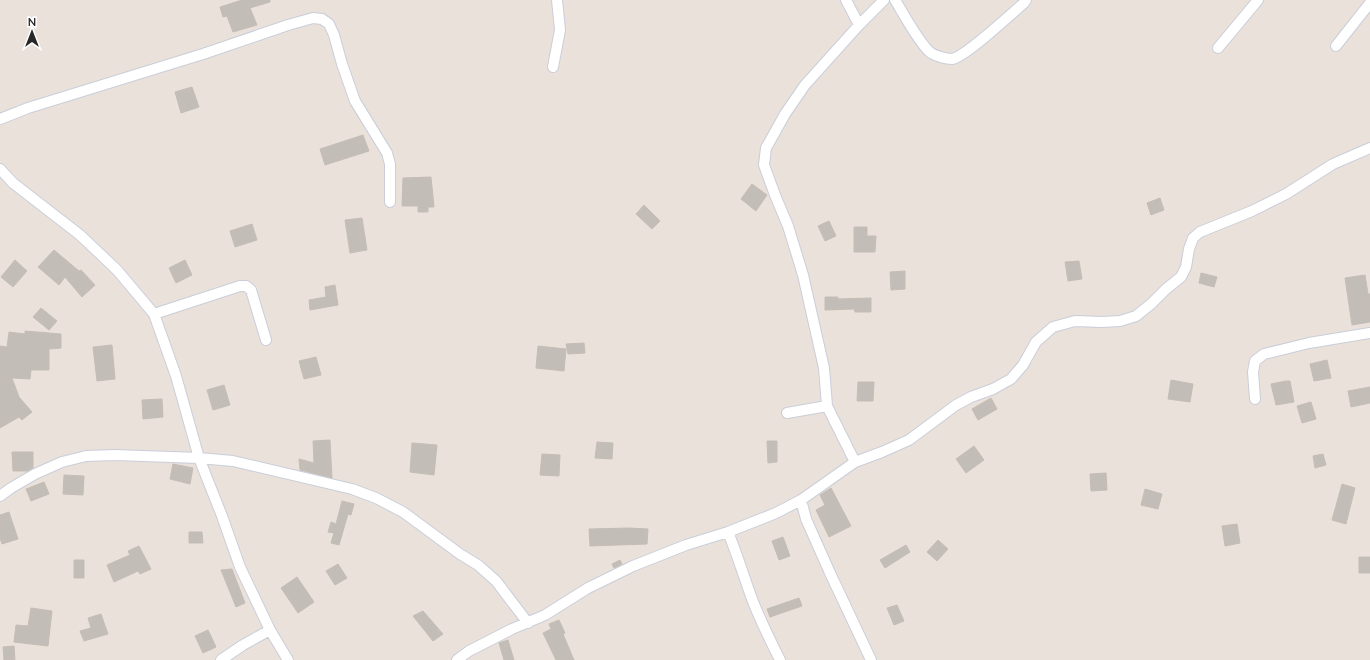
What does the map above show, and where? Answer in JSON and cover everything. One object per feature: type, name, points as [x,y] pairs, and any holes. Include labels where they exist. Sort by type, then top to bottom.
[{"type":"street","points":[[552,67],[560,30],[557,0]]},
{"type":"street","points":[[846,0],[858,24]]},
{"type":"street","points":[[855,462],[827,406],[824,368],[810,304],[788,226],[764,165],[766,148],[785,114],[805,85],[858,24],[884,0]]},
{"type":"street","points":[[895,0],[924,46],[932,53],[940,57],[951,59],[964,54],[1026,0]]},
{"type":"street","points":[[1218,48],[1258,0]]},
{"type":"street","points":[[1336,46],[1370,3]]},
{"type":"street","points":[[0,119],[28,108],[203,54],[288,24],[313,18],[322,19],[329,24],[334,35],[355,101],[387,153],[390,164],[390,202]]},
{"type":"street","points":[[457,660],[469,651],[512,629],[546,615],[588,588],[633,566],[686,545],[728,532],[776,513],[801,500],[855,462],[909,440],[956,405],[971,397],[993,389],[1011,379],[1023,365],[1036,342],[1054,327],[1075,321],[1102,322],[1136,316],[1181,277],[1186,267],[1189,249],[1193,238],[1200,232],[1252,211],[1286,194],[1333,164],[1370,148]]},
{"type":"street","points":[[0,169],[14,183],[80,235],[112,265],[136,291],[154,314],[176,376],[199,458],[240,567],[270,630],[288,660]]},
{"type":"street","points":[[154,314],[240,286],[246,286],[251,290],[266,340]]},
{"type":"street","points":[[1255,399],[1253,372],[1255,361],[1264,354],[1309,343],[1370,333]]},
{"type":"street","points":[[787,413],[827,406]]},
{"type":"street","points":[[0,496],[35,474],[62,462],[86,456],[115,455],[199,458],[233,461],[352,489],[376,498],[403,512],[478,565],[496,581],[528,623]]},
{"type":"street","points":[[801,500],[806,519],[871,660]]},
{"type":"street","points":[[728,532],[755,606],[780,660]]},
{"type":"street","points":[[221,660],[243,645],[270,630]]},
{"type":"building","points":[[242,0],[270,0],[270,2],[250,8],[257,25],[233,32],[227,16],[223,17],[220,7]]},
{"type":"building","points":[[192,87],[199,107],[181,113],[175,92]]},
{"type":"building","points":[[363,135],[369,151],[325,165],[320,149]]},
{"type":"building","points":[[431,177],[434,207],[428,207],[428,212],[418,212],[418,206],[402,206],[403,178]]},
{"type":"building","points":[[752,184],[767,195],[756,211],[741,199]]},
{"type":"building","points":[[1160,198],[1164,210],[1151,215],[1147,203]]},
{"type":"building","points":[[644,205],[660,221],[652,229],[636,214]]},
{"type":"building","points":[[362,218],[367,250],[350,253],[345,220]]},
{"type":"building","points":[[829,221],[836,236],[825,241],[818,226]]},
{"type":"building","points":[[252,224],[257,240],[235,247],[230,231]]},
{"type":"building","points":[[854,227],[867,227],[867,236],[876,236],[875,252],[854,252]]},
{"type":"building","points":[[54,250],[79,271],[81,270],[95,285],[82,297],[65,277],[59,285],[38,267]]},
{"type":"building","points":[[15,260],[27,271],[13,287],[1,277]]},
{"type":"building","points":[[185,260],[192,275],[176,283],[169,268]]},
{"type":"building","points":[[1079,261],[1082,279],[1068,281],[1065,262]]},
{"type":"building","points":[[905,271],[905,289],[891,290],[890,272]]},
{"type":"building","points":[[1201,273],[1217,277],[1214,287],[1199,283]]},
{"type":"building","points":[[1365,275],[1368,294],[1370,294],[1370,322],[1352,325],[1345,278]]},
{"type":"building","points":[[335,285],[338,305],[310,310],[309,300],[326,297],[325,287]]},
{"type":"building","points":[[825,297],[838,297],[838,299],[871,298],[871,312],[855,312],[854,309],[825,310]]},
{"type":"building","points":[[41,308],[57,321],[49,330],[33,317]]},
{"type":"building","points":[[25,331],[61,334],[61,348],[49,349],[49,370],[31,370],[30,379],[12,378],[19,397],[32,412],[22,420],[19,417],[0,428],[0,346],[7,347],[9,332],[25,334]]},
{"type":"building","points":[[584,343],[585,353],[568,354],[566,344]]},
{"type":"building","points":[[112,345],[115,379],[97,381],[93,347]]},
{"type":"building","points":[[538,346],[566,349],[564,371],[536,368]]},
{"type":"building","points":[[316,357],[321,375],[304,379],[299,361]]},
{"type":"building","points":[[1327,360],[1331,378],[1314,381],[1310,364]]},
{"type":"building","points":[[1171,380],[1193,384],[1190,402],[1168,399]]},
{"type":"building","points":[[1290,381],[1294,402],[1276,405],[1271,384]]},
{"type":"building","points":[[858,382],[874,382],[873,401],[857,401]]},
{"type":"building","points":[[224,385],[230,405],[213,410],[207,390]]},
{"type":"building","points":[[1370,387],[1370,403],[1351,407],[1348,391]]},
{"type":"building","points":[[991,398],[997,409],[978,420],[972,409]]},
{"type":"building","points":[[162,399],[163,417],[143,419],[142,400]]},
{"type":"building","points":[[1311,402],[1316,419],[1302,423],[1297,406]]},
{"type":"building","points":[[330,440],[332,478],[300,470],[299,459],[314,463],[313,441]]},
{"type":"building","points":[[767,441],[777,441],[777,462],[768,463]]},
{"type":"building","points":[[597,442],[613,443],[612,459],[595,458]]},
{"type":"building","points":[[412,443],[437,445],[434,475],[410,472]]},
{"type":"building","points":[[974,446],[984,460],[966,473],[956,459]]},
{"type":"building","points":[[12,452],[33,452],[33,468],[28,471],[13,471]]},
{"type":"building","points":[[542,454],[560,455],[559,476],[540,475]]},
{"type":"building","points":[[1323,454],[1326,465],[1315,468],[1313,456]]},
{"type":"building","points":[[173,464],[193,468],[190,484],[170,479]]},
{"type":"building","points":[[1106,473],[1107,490],[1091,491],[1090,474]]},
{"type":"building","points":[[64,475],[84,476],[83,495],[63,494]]},
{"type":"building","points":[[44,482],[49,494],[31,501],[26,489]]},
{"type":"building","points":[[1342,484],[1355,488],[1346,524],[1332,520]]},
{"type":"building","points":[[831,488],[851,526],[829,537],[816,510],[825,505],[820,495]]},
{"type":"building","points":[[1145,489],[1162,494],[1158,509],[1141,505]]},
{"type":"building","points":[[342,501],[354,504],[351,515],[348,514],[339,545],[331,543],[334,533],[328,532],[331,522],[336,524]]},
{"type":"building","points":[[9,512],[18,539],[2,544],[0,538],[0,515]]},
{"type":"building","points":[[1237,524],[1240,543],[1225,546],[1222,526]]},
{"type":"building","points":[[589,529],[648,529],[647,544],[590,546]]},
{"type":"building","points":[[189,532],[202,532],[203,543],[189,543]]},
{"type":"building","points":[[783,537],[790,556],[779,560],[772,541]]},
{"type":"building","points":[[938,540],[948,549],[937,561],[927,552]]},
{"type":"building","points":[[906,545],[910,552],[885,568],[880,560]]},
{"type":"building","points":[[139,546],[151,569],[140,574],[138,571],[114,582],[107,565],[130,555],[128,551]]},
{"type":"building","points":[[1359,557],[1370,557],[1370,573],[1359,573]]},
{"type":"building","points":[[74,560],[84,560],[84,578],[74,578]]},
{"type":"building","points":[[620,560],[622,564],[614,568],[612,564]]},
{"type":"building","points":[[338,564],[347,578],[335,585],[326,571]]},
{"type":"building","points":[[232,569],[245,603],[236,607],[221,570]]},
{"type":"building","points":[[297,577],[314,602],[298,613],[281,588]]},
{"type":"building","points":[[799,598],[802,606],[770,617],[767,609]]},
{"type":"building","points":[[897,605],[904,621],[894,625],[887,608]]},
{"type":"building","points":[[31,608],[52,611],[48,646],[14,642],[16,625],[28,626]]},
{"type":"building","points":[[423,611],[443,634],[433,641],[413,616]]},
{"type":"building","points":[[101,614],[108,634],[84,641],[80,631],[91,628],[88,618]]},
{"type":"building","points":[[559,620],[574,660],[556,660],[543,633],[551,629],[549,624]]},
{"type":"building","points":[[208,630],[216,647],[203,653],[195,636]]},
{"type":"building","points":[[508,640],[514,660],[504,660],[499,643]]},
{"type":"building","points":[[14,646],[15,660],[4,660],[3,647]]}]
